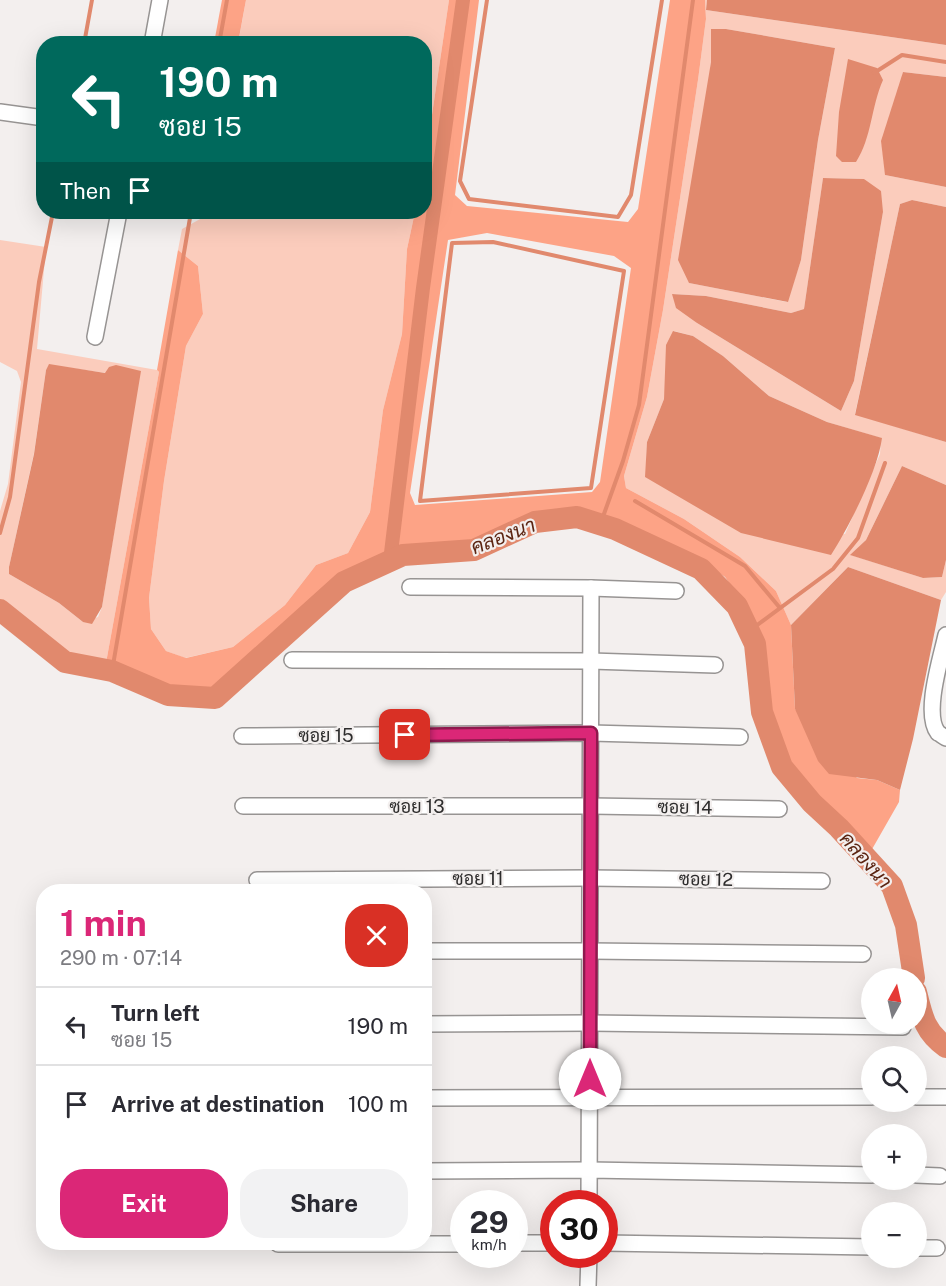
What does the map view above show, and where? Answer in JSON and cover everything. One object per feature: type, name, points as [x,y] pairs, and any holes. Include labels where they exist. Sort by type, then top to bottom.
[{"type":"street","points":[[153,36],[160,0]]},
{"type":"street","points":[[0,112],[36,117]]},
{"type":"street","points":[[95,337],[118,219]]},
{"type":"street","points":[[410,587],[676,591]]},
{"type":"street","points":[[589,1190],[591,588]]},
{"type":"street","points":[[946,635],[932,705],[932,717],[938,732],[946,738]]},
{"type":"street","points":[[292,660],[591,661],[715,664]]},
{"type":"street","name":"ซอย 15","points":[[242,736],[591,733],[740,737]]},
{"type":"street","name":"ซอย 13","points":[[243,806],[591,806]]},
{"type":"street","name":"ซอย 14","points":[[591,806],[779,809]]},
{"type":"street","name":"ซอย 11","points":[[257,880],[590,878]]},
{"type":"street","name":"ซอย 12","points":[[590,878],[822,881]]},
{"type":"street","points":[[432,951],[863,954]]},
{"type":"street","points":[[432,1024],[590,1023],[861,1026]]},
{"type":"street","points":[[432,1098],[861,1097]]},
{"type":"street","points":[[927,1097],[946,1097]]},
{"type":"street","points":[[432,1171],[589,1170],[861,1174]]},
{"type":"street","points":[[927,1175],[940,1176]]},
{"type":"street","points":[[618,1243],[861,1247]]},
{"type":"street","points":[[432,1244],[450,1244]]},
{"type":"street","points":[[927,1248],[937,1248]]},
{"type":"street","points":[[588,1286],[589,1268]]},
{"type":"shaded area","points":[[222,0],[246,0],[239,36],[215,36]]},
{"type":"shaded area","points":[[246,0],[449,0],[432,115],[432,36],[239,36]]},
{"type":"shaded area","points":[[449,0],[479,0],[455,195],[467,206],[628,222],[638,209],[670,0],[705,0],[706,19],[698,80],[663,310],[647,397],[624,476],[626,488],[684,519],[740,557],[776,591],[791,625],[795,709],[857,778],[877,780],[900,790],[899,802],[871,851],[843,825],[785,760],[771,711],[764,640],[744,604],[725,577],[698,558],[614,518],[574,511],[525,520],[481,541],[460,547],[405,550],[345,575],[215,691],[177,691],[106,663],[159,372],[157,370],[178,250],[198,266],[203,314],[186,346],[164,481],[149,598],[151,629],[166,651],[186,658],[233,647],[285,605],[316,565],[348,553],[370,512],[383,410],[402,334],[407,249],[413,219],[432,219],[432,115]],"holes":[[[487,233],[614,256],[631,268],[600,482],[592,492],[415,505],[410,493],[448,240]]]},
{"type":"shaded area","points":[[705,0],[707,0],[706,10],[946,45],[946,77],[903,72],[885,175],[946,187],[946,207],[912,200],[900,204],[855,414],[946,442],[946,485],[902,466],[866,540],[851,555],[923,578],[942,577],[946,560],[946,592],[941,600],[848,567],[791,625],[776,591],[740,557],[684,519],[626,488],[624,476],[647,397],[663,310],[706,19]],"holes":[[[726,29],[835,48],[818,140],[801,260],[787,302],[689,283],[711,62],[711,30]],[[823,178],[864,179],[883,212],[854,381],[841,411],[697,323],[672,294],[706,296],[791,313],[804,309]],[[674,331],[693,336],[723,356],[769,396],[827,422],[881,438],[880,454],[845,534],[672,491],[646,477],[647,442],[664,399]]]},
{"type":"shaded area","points":[[707,0],[946,0],[946,45],[706,10]]},
{"type":"shaded area","points":[[711,29],[726,29],[835,48],[818,140],[801,260],[788,302],[689,283],[678,260],[711,62]]},
{"type":"shaded area","points":[[848,59],[877,68],[883,80],[865,142],[856,162],[842,162],[836,156],[839,112]]},
{"type":"shaded area","points":[[903,72],[946,77],[946,187],[885,175],[881,141]]},
{"type":"shaded area","points":[[823,178],[864,179],[881,191],[883,212],[854,381],[841,411],[697,323],[676,308],[672,294],[706,296],[791,313],[804,309]]},
{"type":"shaded area","points":[[912,200],[946,207],[946,442],[855,415],[900,204]]},
{"type":"shaded area","points":[[200,219],[413,219],[407,249],[402,334],[383,410],[370,512],[348,553],[316,565],[285,605],[233,647],[185,658],[166,651],[151,629],[149,598],[164,481],[186,346],[203,314],[198,266],[178,250],[182,229]]},
{"type":"shaded area","points":[[0,240],[46,247],[37,349],[159,372],[106,663],[91,663],[69,654],[0,600],[0,511],[8,484],[21,382],[17,371],[0,362]],"holes":[[[49,365],[106,373],[140,371],[102,607],[98,617],[83,622],[59,603],[9,574],[9,567],[34,453],[46,370]]]},
{"type":"shaded area","points":[[673,331],[693,336],[723,356],[769,396],[827,422],[882,438],[875,466],[862,498],[831,555],[741,533],[645,477],[647,442],[664,399],[666,345]]},
{"type":"shaded area","points":[[49,364],[105,373],[109,367],[116,365],[141,371],[102,607],[92,624],[83,622],[59,603],[9,574],[34,454],[46,370]]},
{"type":"shaded area","points":[[902,466],[946,485],[946,560],[942,577],[923,578],[850,555],[866,540]]},
{"type":"shaded area","points":[[848,567],[941,600],[913,739],[900,790],[877,780],[829,774],[818,761],[795,709],[791,625]]},
{"type":"waterway","points":[[85,36],[92,0]]},
{"type":"waterway","points":[[220,36],[227,0]]},
{"type":"waterway","points":[[390,561],[423,288],[463,0]]},
{"type":"waterway","points":[[487,0],[460,181],[469,199],[618,217],[631,195],[662,0]]},
{"type":"waterway","points":[[600,525],[623,461],[639,405],[693,0]]},
{"type":"waterway","points":[[874,73],[902,55],[946,62]]},
{"type":"waterway","points":[[0,533],[10,497],[39,282],[52,219]]},
{"type":"waterway","points":[[112,671],[190,219]]},
{"type":"waterway","points":[[493,242],[624,271],[591,488],[420,501],[452,243],[493,242]]},
{"type":"waterway","points":[[749,631],[833,569],[858,538],[885,463]]},
{"type":"waterway","points":[[635,501],[745,566],[780,608]]},
{"type":"waterway","name":"คลองนา","points":[[0,610],[65,662],[112,671],[168,695],[215,698],[344,582],[403,555],[474,550],[535,522],[577,517],[615,529],[701,569],[737,606],[755,644],[762,712],[782,767],[812,803],[839,828],[892,886],[906,925],[912,968]]},
{"type":"waterway","name":"คลองนา","points":[[927,1026],[933,1036],[946,1047]]},
{"type":"route","points":[[405,735],[591,733],[590,1079]]}]
